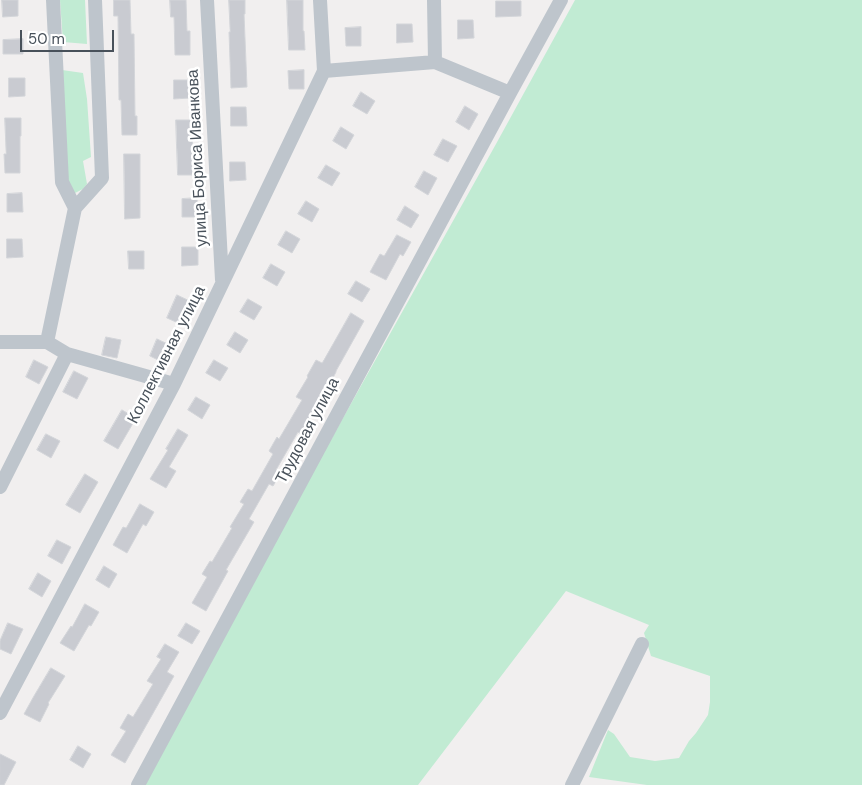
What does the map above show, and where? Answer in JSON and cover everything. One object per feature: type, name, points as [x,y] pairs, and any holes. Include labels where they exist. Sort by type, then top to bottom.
[{"type":"street","points":[[53,0],[62,182],[75,208]]},
{"type":"street","points":[[47,342],[75,208],[102,178],[95,0]]},
{"type":"street","name":"улица Бориса Иванкова","points":[[207,0],[222,284]]},
{"type":"street","name":"Коллективная улица","points":[[0,713],[174,384],[324,71],[320,0]]},
{"type":"street","points":[[434,0],[435,62]]},
{"type":"street","name":"Трудовая улица","points":[[138,785],[561,0]]},
{"type":"street","points":[[324,71],[435,62],[510,93]]},
{"type":"street","points":[[0,342],[47,342],[66,354],[174,384]]},
{"type":"street","points":[[0,487],[66,354]]},
{"type":"street","points":[[572,785],[642,644]]},
{"type":"green space","points":[[60,0],[85,0],[87,44],[63,42]]},
{"type":"green space","points":[[575,0],[862,0],[862,785],[647,785],[589,777],[608,730],[614,734],[630,757],[655,761],[679,758],[708,715],[710,676],[651,656],[644,633],[649,625],[566,591],[418,785],[138,785],[496,144]]},
{"type":"green space","points":[[62,70],[83,73],[87,99],[91,157],[83,161],[87,184],[83,189],[75,193],[67,182]]},
{"type":"building","points":[[2,0],[18,0],[18,16],[3,17]]},
{"type":"building","points":[[114,0],[130,0],[131,34],[134,34],[137,135],[122,135],[121,100],[119,100],[118,16],[114,16]]},
{"type":"building","points":[[170,0],[186,0],[187,31],[190,31],[190,55],[175,55],[174,17],[171,17]]},
{"type":"building","points":[[229,0],[245,0],[247,87],[231,88]]},
{"type":"building","points":[[287,0],[303,0],[305,50],[289,50]]},
{"type":"building","points":[[496,1],[521,1],[521,16],[496,17]]},
{"type":"building","points":[[458,20],[473,20],[474,38],[458,39]]},
{"type":"building","points":[[397,24],[412,24],[413,42],[397,43]]},
{"type":"building","points":[[361,27],[361,46],[346,46],[345,28]]},
{"type":"building","points":[[23,39],[23,54],[3,54],[3,40]]},
{"type":"building","points":[[304,70],[304,89],[289,89],[288,71]]},
{"type":"building","points":[[9,78],[25,78],[25,96],[9,97]]},
{"type":"building","points":[[174,80],[190,80],[190,98],[174,99]]},
{"type":"building","points":[[361,92],[375,101],[367,114],[353,106]]},
{"type":"building","points":[[465,106],[478,114],[469,130],[456,122]]},
{"type":"building","points":[[231,107],[246,107],[247,126],[231,126]]},
{"type":"building","points":[[5,118],[21,118],[20,173],[5,173]]},
{"type":"building","points":[[176,120],[192,120],[193,175],[178,175]]},
{"type":"building","points":[[341,127],[354,135],[346,149],[333,141]]},
{"type":"building","points":[[443,139],[457,146],[448,162],[434,155]]},
{"type":"building","points":[[124,154],[140,154],[140,218],[125,219]]},
{"type":"building","points":[[230,162],[245,162],[246,180],[230,181]]},
{"type":"building","points":[[326,165],[340,173],[332,186],[318,178]]},
{"type":"building","points":[[424,171],[437,178],[428,195],[415,187]]},
{"type":"building","points":[[22,193],[23,212],[7,212],[7,194]]},
{"type":"building","points":[[197,198],[198,217],[182,217],[182,199]]},
{"type":"building","points":[[306,201],[319,209],[312,222],[298,214]]},
{"type":"building","points":[[405,206],[419,215],[411,228],[397,220]]},
{"type":"building","points":[[286,231],[300,239],[292,253],[278,245]]},
{"type":"building","points":[[397,235],[411,242],[403,256],[400,254],[386,280],[370,272],[380,254],[384,256]]},
{"type":"building","points":[[7,239],[22,239],[23,257],[7,258]]},
{"type":"building","points":[[182,247],[198,247],[198,265],[182,266]]},
{"type":"building","points":[[128,251],[144,251],[144,269],[129,269]]},
{"type":"building","points":[[271,264],[285,272],[277,286],[263,278]]},
{"type":"building","points":[[356,281],[370,289],[362,302],[348,294]]},
{"type":"building","points":[[177,295],[196,304],[185,326],[167,318]]},
{"type":"building","points":[[248,299],[262,307],[254,320],[240,312]]},
{"type":"building","points":[[351,313],[364,321],[324,395],[300,434],[298,432],[276,470],[281,473],[273,486],[269,484],[249,519],[254,522],[226,570],[228,571],[206,611],[192,603],[207,577],[202,574],[210,561],[212,562],[232,528],[230,527],[244,504],[240,502],[248,489],[252,491],[273,454],[269,451],[277,437],[279,439],[302,400],[296,397],[316,360],[322,363]]},
{"type":"building","points":[[235,332],[248,340],[240,353],[227,345]]},
{"type":"building","points":[[106,337],[121,340],[117,358],[102,355]]},
{"type":"building","points":[[157,339],[172,346],[164,363],[150,356]]},
{"type":"building","points":[[34,360],[48,367],[39,384],[26,377]]},
{"type":"building","points":[[214,360],[228,368],[220,381],[206,373]]},
{"type":"building","points":[[74,371],[88,378],[77,399],[63,392]]},
{"type":"building","points":[[196,397],[210,405],[202,419],[188,410]]},
{"type":"building","points":[[122,410],[136,418],[118,449],[104,441]]},
{"type":"building","points":[[178,429],[188,435],[169,467],[176,471],[166,488],[150,479],[168,450],[166,449]]},
{"type":"building","points":[[46,434],[60,441],[51,458],[37,450]]},
{"type":"building","points":[[85,474],[98,482],[80,513],[66,505]]},
{"type":"building","points":[[140,504],[154,512],[146,526],[143,524],[127,553],[113,545],[123,527],[126,528]]},
{"type":"building","points":[[57,540],[71,547],[62,564],[48,556]]},
{"type":"building","points":[[104,566],[117,574],[109,588],[96,580]]},
{"type":"building","points":[[38,573],[51,581],[42,597],[29,589]]},
{"type":"building","points":[[85,604],[99,612],[74,651],[60,643]]},
{"type":"building","points":[[8,623],[23,629],[11,654],[0,649],[0,641]]},
{"type":"building","points":[[186,623],[200,631],[192,644],[178,636]]},
{"type":"building","points":[[165,644],[179,652],[167,672],[174,676],[125,763],[111,755],[126,731],[120,728],[128,714],[133,717],[153,684],[147,681],[161,659],[157,657]]},
{"type":"building","points":[[51,668],[65,676],[48,703],[40,722],[24,714]]},
{"type":"building","points":[[78,746],[91,754],[83,768],[70,760]]},
{"type":"building","points":[[0,754],[16,762],[4,785],[0,785]]}]
